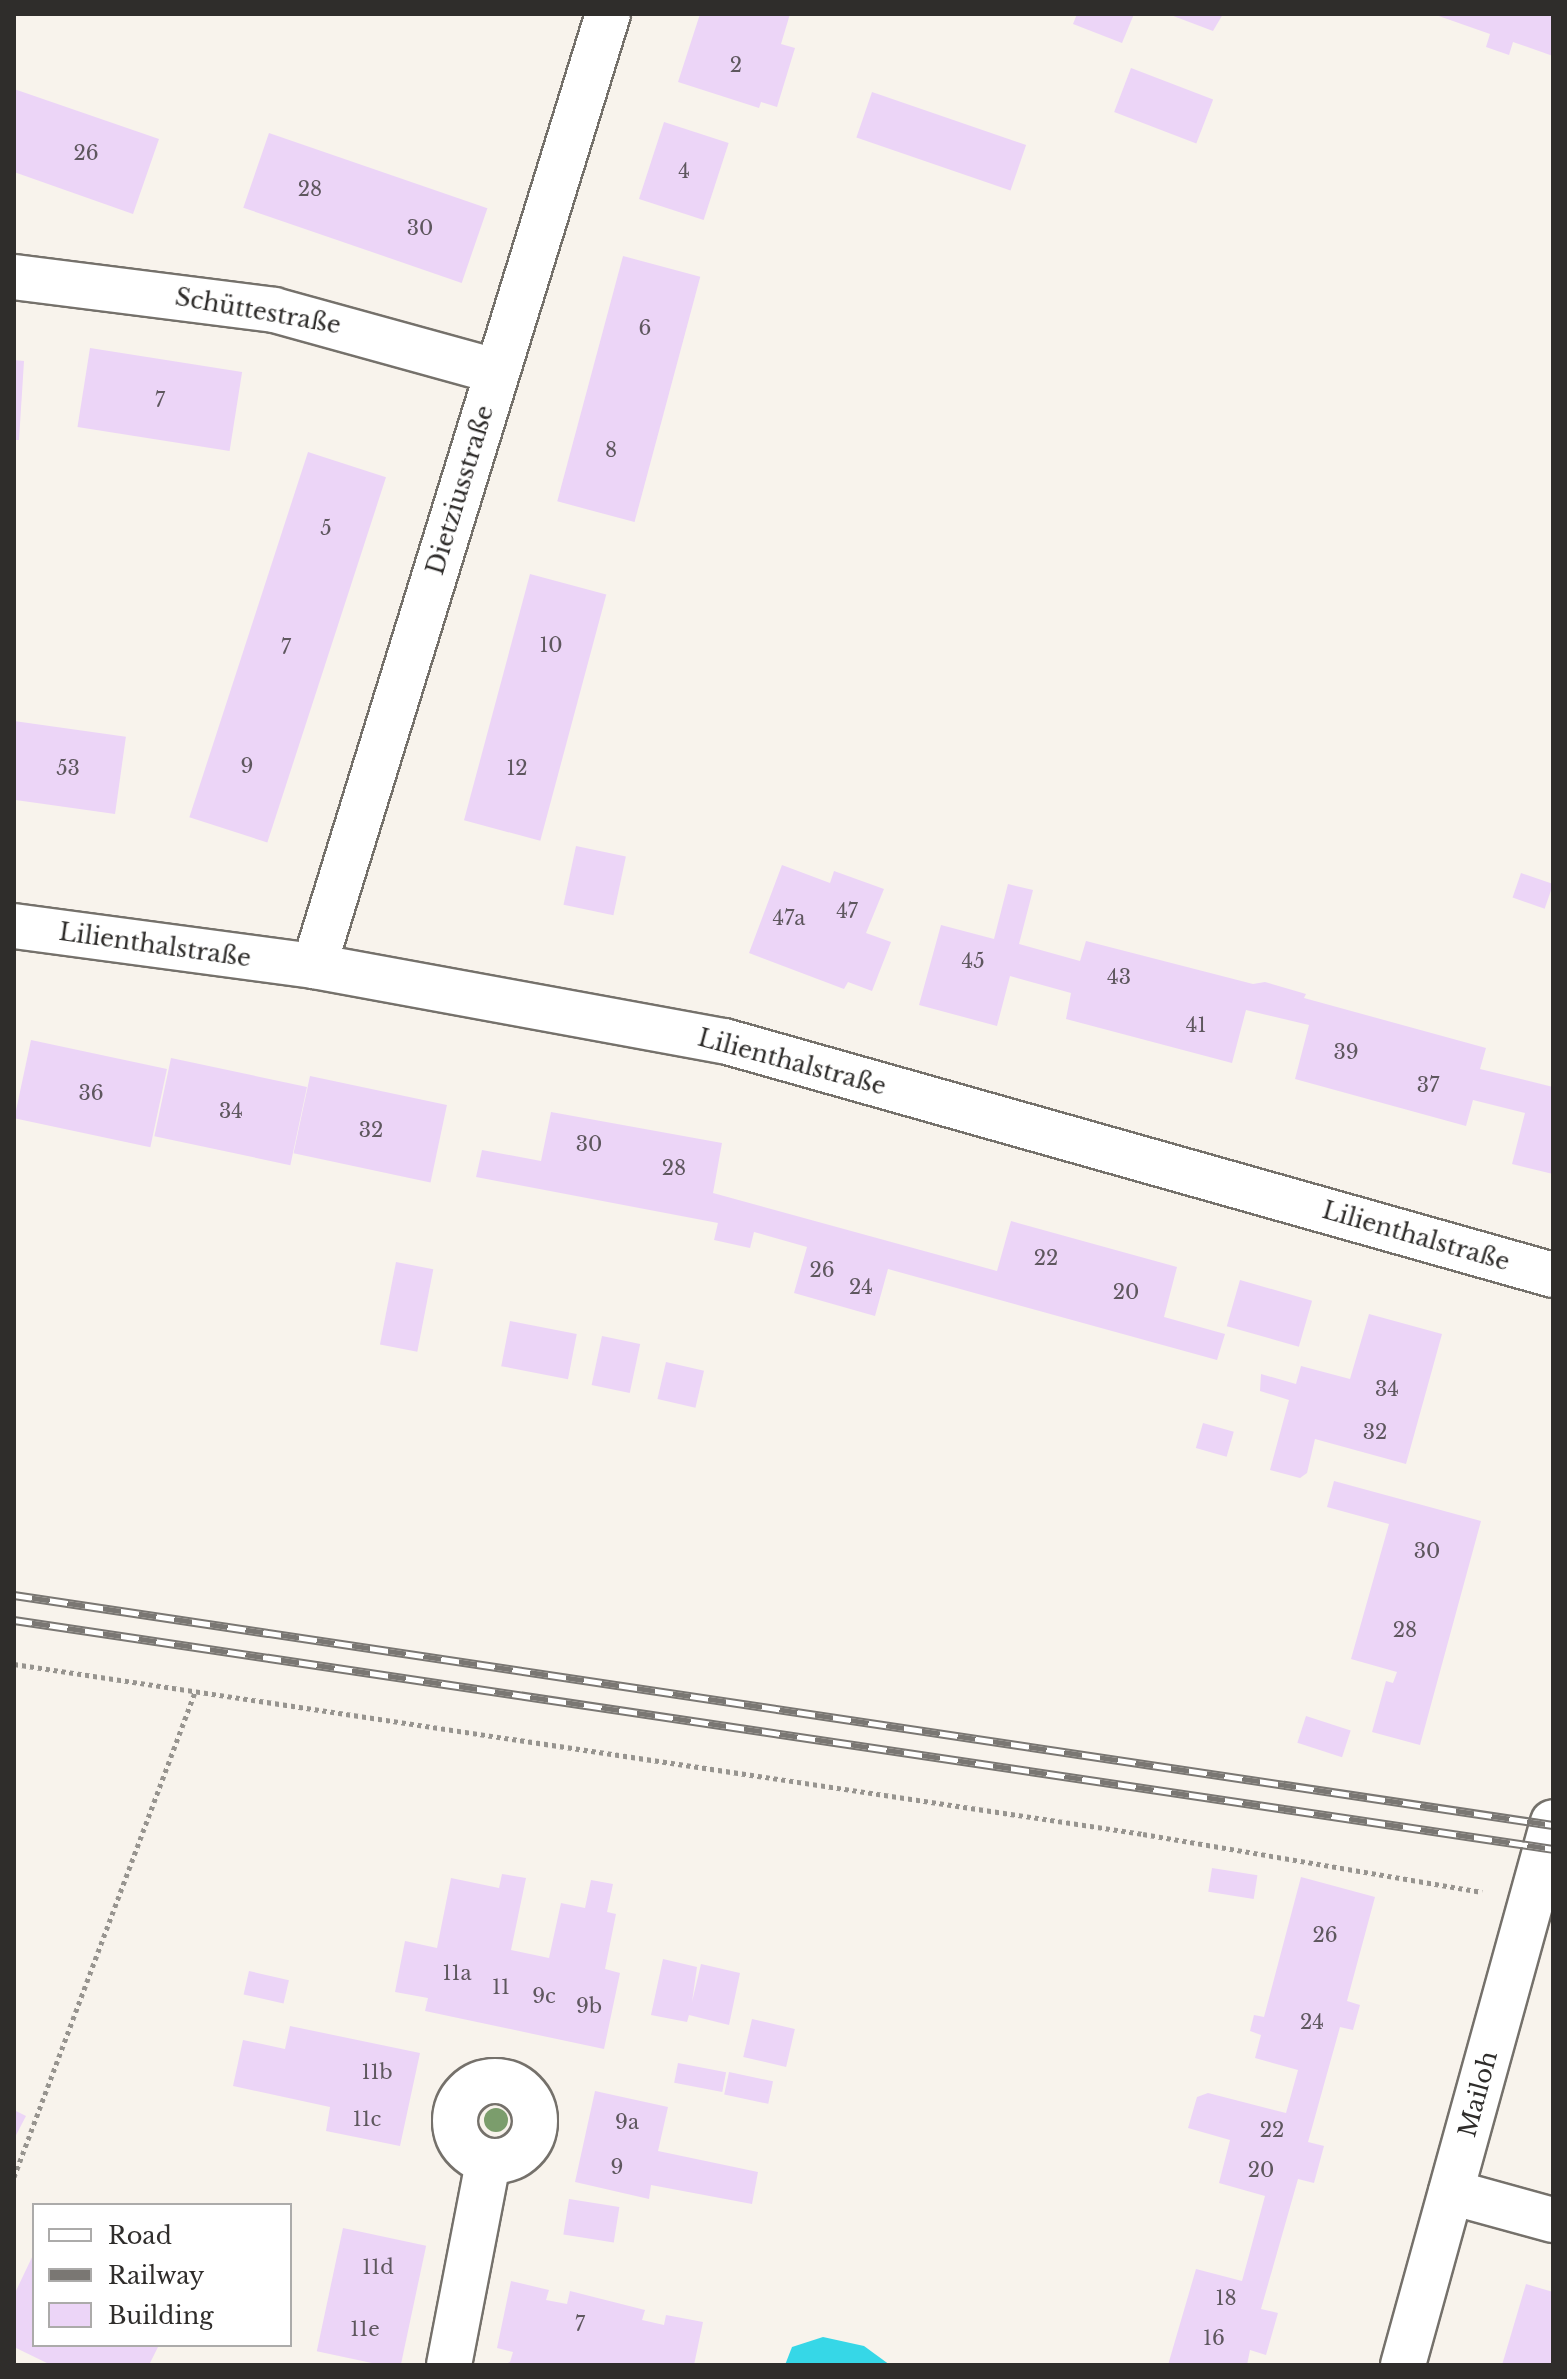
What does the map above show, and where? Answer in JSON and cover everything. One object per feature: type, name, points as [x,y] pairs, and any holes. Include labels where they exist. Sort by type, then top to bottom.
[{"type":"street","name":"Dietziusstraße","points":[[314,966],[608,14]]},
{"type":"street","name":"Schüttestraße","points":[[14,277],[274,310],[496,371]]},
{"type":"street","name":"Lilienthalstraße","points":[[14,926],[314,966],[724,1041],[1553,1275]]},
{"type":"street","name":"Mailoh","points":[[1403,2365],[1553,1822]]},
{"type":"street","points":[[449,2365],[488,2163]]},
{"type":"street","points":[[1451,2192],[1553,2220]]},
{"type":"path","points":[[14,1664],[1143,1834],[1530,1900]]},
{"type":"path","points":[[14,2177],[195,1692]]},
{"type":"water","points":[[823,2337],[864,2346],[890,2365],[785,2365],[792,2347]]},
{"type":"building","points":[[700,14],[790,14],[781,44],[795,48],[777,107],[761,102],[759,108],[678,82]]},
{"type":"building","points":[[1077,14],[1134,14],[1122,43],[1073,24]]},
{"type":"building","points":[[1168,14],[1223,14],[1213,31]]},
{"type":"building","points":[[1433,14],[1553,14],[1553,56],[1513,42],[1509,55],[1486,47],[1490,34]]},
{"type":"building","points":[[1131,68],[1213,100],[1196,143],[1114,112]]},
{"type":"building","points":[[14,89],[159,139],[133,214],[14,172]]},
{"type":"building","points":[[872,92],[1026,145],[1010,190],[856,137]]},
{"type":"building","points":[[664,122],[729,143],[704,220],[639,199]]},
{"type":"building","points":[[269,133],[487,208],[462,283],[243,208]]},
{"type":"building","points":[[623,256],[700,277],[635,522],[557,501]]},
{"type":"building","points":[[90,348],[242,372],[230,451],[77,427]]},
{"type":"building","points":[[14,360],[24,361],[19,440],[14,440]]},
{"type":"building","points":[[308,452],[386,477],[267,843],[189,817]]},
{"type":"building","points":[[530,574],[606,594],[540,841],[464,820]]},
{"type":"building","points":[[14,721],[126,737],[115,814],[14,800]]},
{"type":"building","points":[[576,846],[626,857],[613,915],[564,905]]},
{"type":"building","points":[[782,865],[830,883],[834,871],[884,889],[866,933],[891,942],[872,991],[848,982],[844,989],[749,953]]},
{"type":"building","points":[[1521,873],[1553,884],[1545,909],[1513,898]]},
{"type":"building","points":[[1008,884],[1033,890],[1019,944],[1080,961],[1086,941],[1253,984],[1265,982],[1306,994],[1304,998],[1486,1048],[1480,1069],[1553,1087],[1553,1174],[1512,1164],[1525,1113],[1473,1100],[1466,1126],[1295,1079],[1309,1025],[1246,1010],[1232,1063],[1066,1019],[1071,993],[1010,976],[997,1026],[919,1005],[941,925],[994,939]]},
{"type":"building","points":[[31,1040],[167,1069],[150,1147],[14,1118]]},
{"type":"building","points":[[171,1058],[307,1087],[290,1165],[154,1136]]},
{"type":"building","points":[[310,1076],[447,1105],[431,1182],[294,1153]]},
{"type":"building","points":[[551,1112],[722,1143],[713,1193],[997,1271],[1011,1221],[1177,1267],[1164,1317],[1225,1334],[1217,1360],[888,1269],[875,1316],[794,1293],[807,1247],[754,1232],[750,1248],[714,1240],[718,1223],[476,1177],[482,1150],[541,1161]]},
{"type":"building","points":[[396,1262],[433,1269],[417,1352],[380,1344]]},
{"type":"building","points":[[1240,1280],[1312,1301],[1299,1347],[1227,1326]]},
{"type":"building","points":[[1369,1314],[1442,1334],[1406,1464],[1315,1439],[1307,1473],[1300,1478],[1270,1470],[1289,1400],[1260,1391],[1261,1374],[1296,1384],[1301,1366],[1350,1379]]},
{"type":"building","points":[[510,1321],[577,1334],[568,1379],[501,1366]]},
{"type":"building","points":[[602,1336],[640,1344],[630,1393],[592,1385]]},
{"type":"building","points":[[666,1362],[704,1371],[695,1408],[657,1399]]},
{"type":"building","points":[[1203,1423],[1234,1432],[1227,1457],[1196,1448]]},
{"type":"building","points":[[1334,1481],[1481,1521],[1420,1745],[1372,1732],[1386,1681],[1393,1683],[1397,1672],[1351,1659],[1389,1524],[1327,1507]]},
{"type":"building","points":[[1306,1716],[1351,1731],[1342,1757],[1297,1743]]},
{"type":"building","points":[[1212,1868],[1257,1875],[1254,1899],[1208,1892]]},
{"type":"building","points":[[502,1874],[526,1878],[511,1950],[549,1958],[561,1903],[585,1908],[591,1880],[613,1884],[607,1912],[616,1914],[605,1969],[620,1973],[604,2049],[425,2011],[428,1998],[395,1992],[405,1941],[437,1948],[451,1878],[499,1888]]},
{"type":"building","points":[[1301,1877],[1375,1897],[1347,2001],[1360,2005],[1353,2030],[1340,2027],[1308,2142],[1324,2146],[1314,2183],[1298,2179],[1261,2309],[1278,2313],[1266,2355],[1250,2350],[1247,2365],[1168,2365],[1196,2269],[1242,2281],[1265,2196],[1219,2183],[1230,2140],[1188,2128],[1197,2097],[1208,2093],[1286,2113],[1298,2070],[1255,2058],[1261,2035],[1250,2031],[1254,2015],[1264,2017]]},
{"type":"building","points":[[663,1959],[697,1967],[692,2002],[701,1964],[740,1973],[729,2025],[689,2015],[687,2022],[651,2015]]},
{"type":"building","points":[[249,1971],[289,1980],[284,2004],[244,1994]]},
{"type":"building","points":[[752,2019],[795,2029],[786,2067],[743,2057]]},
{"type":"building","points":[[290,2026],[420,2053],[400,2146],[326,2131],[330,2107],[233,2086],[243,2040],[285,2049]]},
{"type":"building","points":[[678,2063],[726,2072],[722,2092],[674,2083]]},
{"type":"building","points":[[729,2072],[773,2081],[768,2104],[724,2094]]},
{"type":"building","points":[[595,2091],[668,2107],[658,2151],[758,2172],[752,2204],[651,2185],[649,2199],[575,2182]]},
{"type":"building","points":[[14,2110],[26,2116],[14,2139]]},
{"type":"building","points":[[569,2199],[619,2207],[614,2243],[563,2235]]},
{"type":"building","points":[[343,2228],[426,2246],[401,2365],[382,2365],[317,2351]]},
{"type":"building","points":[[32,2257],[32,2347],[158,2347],[149,2365],[51,2365],[14,2347],[14,2295]]},
{"type":"building","points":[[511,2281],[549,2290],[546,2300],[567,2304],[570,2291],[645,2310],[642,2320],[664,2325],[666,2315],[703,2322],[694,2365],[503,2365],[510,2362],[513,2352],[497,2348]]},
{"type":"building","points":[[1526,2284],[1553,2292],[1553,2365],[1502,2365]]},
{"type":"railway","points":[[14,1595],[1553,1825]]},
{"type":"railway","points":[[14,1620],[1553,1849]]}]
